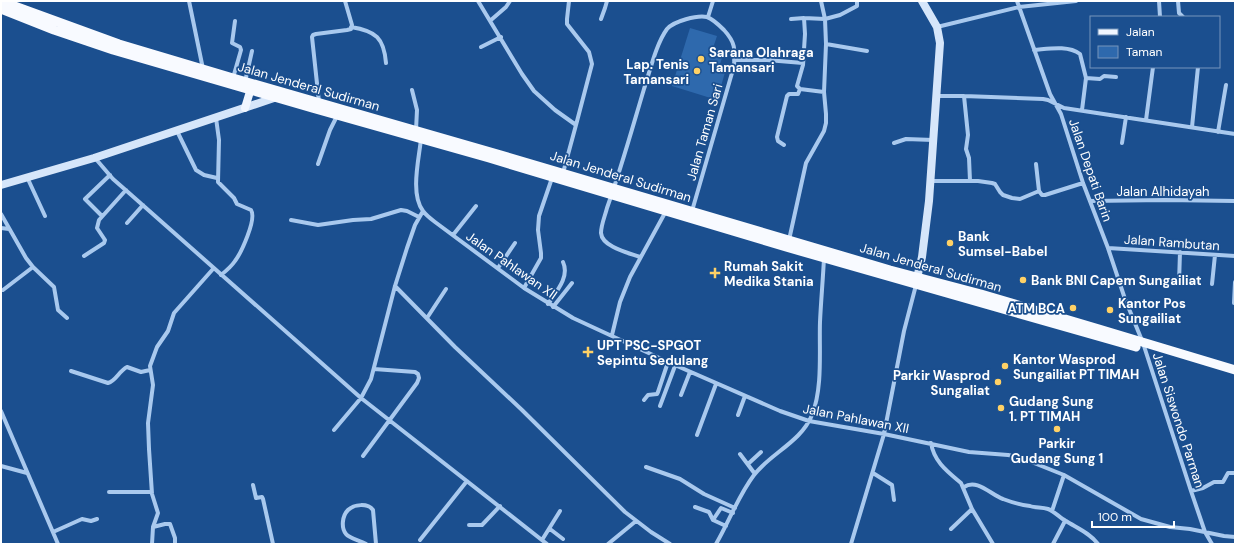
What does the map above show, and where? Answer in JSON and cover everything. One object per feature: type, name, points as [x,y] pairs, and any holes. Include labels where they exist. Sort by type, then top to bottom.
[{"type":"highway","name":"Jalan Jenderal Sudirman","points":[[1,1],[85,36],[119,44],[233,78],[274,98],[316,107],[383,125],[422,139],[552,177],[692,211],[1235,375]]},
{"type":"highway","name":"Jalan Jenderal Sudirman","points":[[1,9],[85,36],[249,85],[316,107],[337,116],[416,130],[563,173],[666,211],[824,258],[917,280]]},
{"type":"highway","name":"Jalan Jenderal Sudirman","points":[[1145,347],[1235,370]]},
{"type":"main road","points":[[917,280],[922,257],[930,182],[940,44],[937,27],[922,1]]},
{"type":"main road","points":[[245,108],[249,85]]},
{"type":"main road","points":[[1,185],[94,158],[274,98]]},
{"type":"street","points":[[188,1],[203,69]]},
{"type":"street","points":[[345,1],[351,27]]},
{"type":"street","points":[[478,1],[522,74],[534,91],[555,110],[576,125]]},
{"type":"street","points":[[490,20],[506,7],[510,1]]},
{"type":"street","points":[[563,173],[592,64],[592,58],[589,52],[567,24],[569,1]]},
{"type":"street","points":[[601,19],[606,8],[607,1]]},
{"type":"street","points":[[640,257],[608,244],[603,240],[602,224],[650,70],[663,36],[668,29],[681,21],[708,17],[713,1]]},
{"type":"street","points":[[789,240],[806,163],[824,131],[826,114],[824,92],[826,44],[825,19],[821,1]]},
{"type":"street","points":[[791,19],[825,19],[840,15],[857,6],[857,1]]},
{"type":"street","name":"Jalan Depati Barin","points":[[1017,1],[1050,94],[1061,114],[1083,183],[1108,248],[1125,299],[1145,347]]},
{"type":"street","points":[[937,27],[1019,7],[1076,1]]},
{"type":"street","points":[[1159,1],[1160,16]]},
{"type":"street","points":[[1178,1],[1179,13],[1181,16]]},
{"type":"street","name":"Jalan Taman Sari","points":[[692,211],[730,80],[735,49],[733,43],[719,25],[708,17]]},
{"type":"street","points":[[804,18],[806,34],[803,63],[796,84],[800,89],[824,92]]},
{"type":"street","points":[[233,78],[241,50],[240,47],[232,43],[235,21]]},
{"type":"street","points":[[351,27],[372,34],[382,42],[386,63]]},
{"type":"street","points":[[316,107],[312,40],[313,35],[347,30],[351,27]]},
{"type":"street","points":[[482,47],[500,37]]},
{"type":"street","points":[[826,44],[867,51]]},
{"type":"street","points":[[1034,50],[1068,49],[1075,51],[1081,56],[1086,78],[1082,110]]},
{"type":"street","points":[[249,85],[252,51]]},
{"type":"street","points":[[734,60],[767,60],[803,63]]},
{"type":"street","points":[[1146,120],[1153,68]]},
{"type":"street","points":[[1192,127],[1198,68]]},
{"type":"street","points":[[1086,78],[1099,79],[1104,76],[1116,77]]},
{"type":"street","points":[[1218,132],[1226,85]]},
{"type":"street","points":[[784,145],[778,141],[777,137],[787,96],[789,94],[797,94],[800,89]]},
{"type":"street","points":[[412,90],[417,110],[416,130]]},
{"type":"street","points":[[936,96],[1043,99],[1064,108],[1235,134]]},
{"type":"street","points":[[964,96],[968,135],[966,149],[969,158],[970,181]]},
{"type":"street","points":[[318,164],[330,130],[337,116]]},
{"type":"street","points":[[1122,143],[1126,117]]},
{"type":"street","points":[[216,118],[219,140],[218,184],[234,198],[237,204],[251,210],[253,215],[249,231],[239,255],[230,268],[221,275]]},
{"type":"street","points":[[177,131],[196,170],[204,175],[217,178]]},
{"type":"street","points":[[334,430],[361,398],[371,380],[395,286],[407,248],[419,217],[423,211],[418,201],[416,187],[422,139]]},
{"type":"street","points":[[894,143],[906,139],[933,140]]},
{"type":"street","points":[[94,158],[126,190],[213,269],[361,398],[547,544]]},
{"type":"street","points":[[1036,164],[1039,191],[1041,194],[1045,195],[1083,183]]},
{"type":"street","points":[[102,216],[85,198],[110,175]]},
{"type":"street","points":[[524,288],[541,258],[538,230],[539,216],[552,177]]},
{"type":"street","points":[[27,178],[45,216]]},
{"type":"street","points":[[930,182],[970,181],[993,183],[1001,193],[1014,198],[1023,199],[1039,191]]},
{"type":"street","points":[[84,256],[104,243],[105,240],[97,228],[99,220],[126,190]]},
{"type":"street","name":"Jalan Alhidayah","points":[[1090,201],[1235,201]]},
{"type":"street","points":[[127,223],[143,205]]},
{"type":"street","points":[[453,235],[476,206]]},
{"type":"street","points":[[292,220],[318,225],[371,220],[401,210],[407,210],[419,217]]},
{"type":"street","name":"Jalan Pahlawan XII","points":[[423,211],[435,222],[524,288],[553,307],[675,366],[780,411],[809,421],[884,434],[969,452],[996,453],[1019,457],[1064,475],[1141,519],[1170,527],[1235,537]]},
{"type":"street","points":[[612,335],[620,302],[630,276],[666,211]]},
{"type":"street","points":[[1,214],[26,258],[33,267],[54,287],[58,310],[67,318]]},
{"type":"street","points":[[1,228],[9,229]]},
{"type":"street","points":[[498,268],[515,243]]},
{"type":"street","name":"Jalan Rambutan","points":[[1108,248],[1235,256]]},
{"type":"street","points":[[1179,283],[1180,252]]},
{"type":"street","points":[[1212,284],[1215,254]]},
{"type":"street","points":[[716,544],[733,513],[742,492],[755,474],[800,433],[809,421],[815,406],[819,378],[820,320],[824,258]]},
{"type":"street","points":[[548,304],[564,277],[565,267],[563,262]]},
{"type":"street","points":[[3,290],[33,267]]},
{"type":"street","points":[[152,544],[153,527],[158,513],[152,492],[148,423],[152,385],[150,370],[157,347],[168,331],[174,313],[213,269]]},
{"type":"street","points":[[851,544],[884,434],[904,331],[917,280]]},
{"type":"street","points":[[1234,303],[1235,282]]},
{"type":"street","points":[[553,307],[572,283]]},
{"type":"street","points":[[395,286],[636,521],[670,544]]},
{"type":"street","points":[[427,318],[446,289]]},
{"type":"street","name":"Jalan Siswondo Parman","points":[[1145,347],[1191,491],[1205,532],[1212,544]]},
{"type":"street","points":[[644,400],[648,395],[658,393],[668,362]]},
{"type":"street","points":[[71,371],[108,383],[111,382],[119,372],[127,366],[141,372],[150,370]]},
{"type":"street","points":[[660,406],[675,366]]},
{"type":"street","points":[[363,456],[417,383],[419,376],[415,372],[374,369]]},
{"type":"street","points":[[681,396],[690,372]]},
{"type":"street","points":[[697,435],[716,384]]},
{"type":"street","points":[[738,415],[745,396]]},
{"type":"street","points":[[1,412],[58,544]]},
{"type":"street","points":[[930,443],[938,462],[962,483],[972,509],[993,544]]},
{"type":"street","points":[[748,464],[761,452]]},
{"type":"street","points":[[740,454],[755,474]]},
{"type":"street","points":[[1,466],[27,473]]},
{"type":"street","points":[[646,467],[680,479],[704,494],[735,508]]},
{"type":"street","points":[[1191,491],[1203,488],[1214,482],[1223,482],[1228,473],[1235,472]]},
{"type":"street","points":[[873,473],[892,485],[894,500]]},
{"type":"street","points":[[1052,511],[1064,475]]},
{"type":"street","points":[[420,540],[467,481]]},
{"type":"street","points":[[253,485],[256,498],[261,497],[264,499],[273,544]]},
{"type":"street","points":[[964,487],[970,485],[980,486],[1004,500],[1030,507],[1048,509],[1080,529],[1094,539],[1098,544]]},
{"type":"street","points":[[109,492],[152,492]]},
{"type":"street","points":[[366,544],[348,535],[344,530],[343,522],[345,514],[350,509],[355,507],[367,506],[372,508],[376,544]]},
{"type":"street","points":[[469,525],[482,525],[500,506]]},
{"type":"street","points":[[695,507],[710,513],[713,520],[726,526]]},
{"type":"street","points":[[713,520],[721,508],[733,513]]},
{"type":"street","points":[[951,529],[972,509]]},
{"type":"street","points":[[542,540],[560,511]]},
{"type":"street","points":[[53,532],[82,519],[90,521],[97,519]]},
{"type":"street","points":[[608,544],[636,521]]},
{"type":"street","points":[[1053,544],[1065,521]]},
{"type":"street","points":[[153,527],[165,524],[171,525],[175,538],[174,544]]},
{"type":"street","points":[[550,529],[563,539]]},
{"type":"green space","name":"Sarana Olahraga Tamansari","points":[[690,28],[717,36],[713,48],[724,52],[719,67],[726,69],[717,100],[672,86]]},
{"type":"place","name":"Sarana Olahraga Tamansari","points":[[701,59]]},
{"type":"place","name":"Lap. Tenis Tamansari","points":[[697,71]]},
{"type":"place","name":"Bank Sumsel-Babel","points":[[950,243]]},
{"type":"place","name":"Rumah Sakit Medika Stania","points":[[715,273]]},
{"type":"place","name":"Bank BNI Capem Sungailiat","points":[[1023,280]]},
{"type":"place","name":"ATM BCA","points":[[1073,308]]},
{"type":"place","name":"Kantor Pos Sungailiat","points":[[1110,310]]},
{"type":"place","name":"UPT PSC-SPGOT Sepintu Sedulang","points":[[588,352]]},
{"type":"place","name":"Kantor Wasprod Sungailiat PT TIMAH","points":[[1005,366]]},
{"type":"place","name":"Parkir Wasprod Sungaliat","points":[[998,382]]},
{"type":"place","name":"Gudang Sung 1. PT TIMAH","points":[[1001,408]]},
{"type":"place","name":"Parkir Gudang Sung 1","points":[[1057,429]]}]
